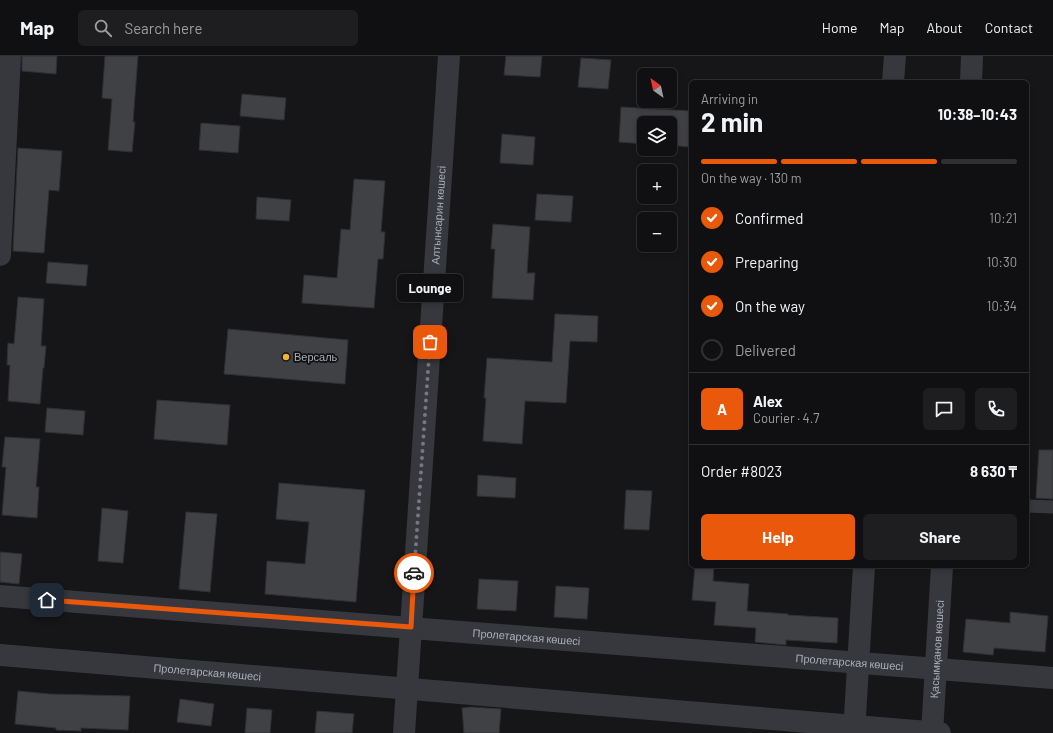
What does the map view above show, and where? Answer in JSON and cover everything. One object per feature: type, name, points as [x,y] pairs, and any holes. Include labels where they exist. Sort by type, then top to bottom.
[{"type":"street","points":[[0,255],[10,56]]},
{"type":"street","name":"Алтынсарин көшесі","points":[[404,733],[449,56]]},
{"type":"street","points":[[893,80],[895,56]]},
{"type":"street","points":[[971,80],[972,56]]},
{"type":"street","points":[[854,729],[864,568]]},
{"type":"street","name":"Қасымқанов көшесі","points":[[935,733],[935,668],[942,568]]},
{"type":"street","name":"Пролетарская көшесі","points":[[0,596],[1053,678]]},
{"type":"street","name":"Пролетарская көшесі","points":[[0,655],[854,729],[935,733]]},
{"type":"lane","points":[[1029,506],[1053,507]]},
{"type":"building","points":[[22,56],[57,56],[56,74],[22,71]]},
{"type":"building","points":[[105,56],[138,56],[132,152],[108,150],[112,99],[102,98]]},
{"type":"building","points":[[506,56],[542,56],[540,77],[504,75]]},
{"type":"building","points":[[581,58],[611,60],[608,89],[578,87]]},
{"type":"building","points":[[242,94],[286,98],[284,120],[240,116]]},
{"type":"building","points":[[621,107],[689,111],[689,147],[677,146],[677,116],[637,116],[637,143],[619,142]]},
{"type":"building","points":[[201,123],[240,126],[238,153],[199,150]]},
{"type":"building","points":[[502,134],[535,137],[533,165],[500,163]]},
{"type":"building","points":[[18,148],[62,151],[59,191],[49,190],[44,253],[13,251]]},
{"type":"building","points":[[354,179],[385,181],[381,232],[385,232],[383,259],[378,259],[374,308],[302,303],[304,275],[337,278],[341,229],[350,230]]},
{"type":"building","points":[[537,194],[573,196],[571,222],[535,220]]},
{"type":"building","points":[[257,197],[291,200],[289,221],[256,219]]},
{"type":"building","points":[[493,224],[530,227],[527,273],[535,273],[533,300],[492,298],[495,249],[491,249]]},
{"type":"building","points":[[48,262],[88,265],[86,286],[46,283]]},
{"type":"building","points":[[18,297],[44,299],[41,346],[46,346],[40,404],[8,401],[10,365],[7,365],[8,343],[14,344]]},
{"type":"building","points":[[555,314],[598,316],[597,342],[570,341],[566,403],[525,401],[522,444],[483,441],[487,358],[552,362]]},
{"type":"building","name":"Версаль","points":[[228,329],[348,340],[345,384],[224,374]]},
{"type":"building","points":[[157,400],[230,405],[227,445],[154,439]]},
{"type":"building","points":[[47,408],[85,411],[83,435],[45,432]]},
{"type":"building","points":[[5,437],[40,439],[36,487],[39,487],[37,518],[2,515],[6,467],[2,467]]},
{"type":"building","points":[[1039,450],[1053,450],[1053,499],[1036,498]]},
{"type":"building","points":[[478,475],[516,478],[515,498],[477,496]]},
{"type":"building","points":[[279,483],[365,490],[356,602],[265,594],[267,561],[305,564],[309,522],[276,519]]},
{"type":"building","points":[[626,490],[652,491],[649,530],[624,529]]},
{"type":"building","points":[[102,508],[128,511],[123,563],[98,561]]},
{"type":"building","points":[[186,512],[217,514],[210,592],[179,589]]},
{"type":"building","points":[[0,552],[22,554],[19,584],[0,582]]},
{"type":"building","points":[[695,568],[714,568],[713,581],[749,584],[747,611],[838,618],[837,643],[786,640],[786,645],[755,642],[756,628],[714,625],[716,602],[692,600]]},
{"type":"building","points":[[479,579],[518,581],[516,611],[477,609]]},
{"type":"building","points":[[556,586],[589,588],[587,619],[554,617]]},
{"type":"building","points":[[1010,612],[1048,616],[1045,652],[994,648],[993,655],[963,652],[966,619],[1010,623]]},
{"type":"building","points":[[18,691],[49,694],[130,696],[128,730],[81,728],[81,731],[56,730],[56,728],[15,724]]},
{"type":"building","points":[[180,699],[214,704],[211,726],[177,722]]},
{"type":"building","points":[[471,707],[501,709],[499,733],[464,733],[462,708]]},
{"type":"building","points":[[247,708],[272,710],[270,733],[245,733]]},
{"type":"building","points":[[317,711],[354,714],[352,733],[315,733]]},
{"type":"way so far","points":[[414,573],[430,342]]},
{"type":"place","name":"Lounge","points":[[430,342]]},
{"type":"place","name":"Версаль","points":[[286,357]]},
{"type":"route","points":[[47,600],[411,627],[414,573]]}]
